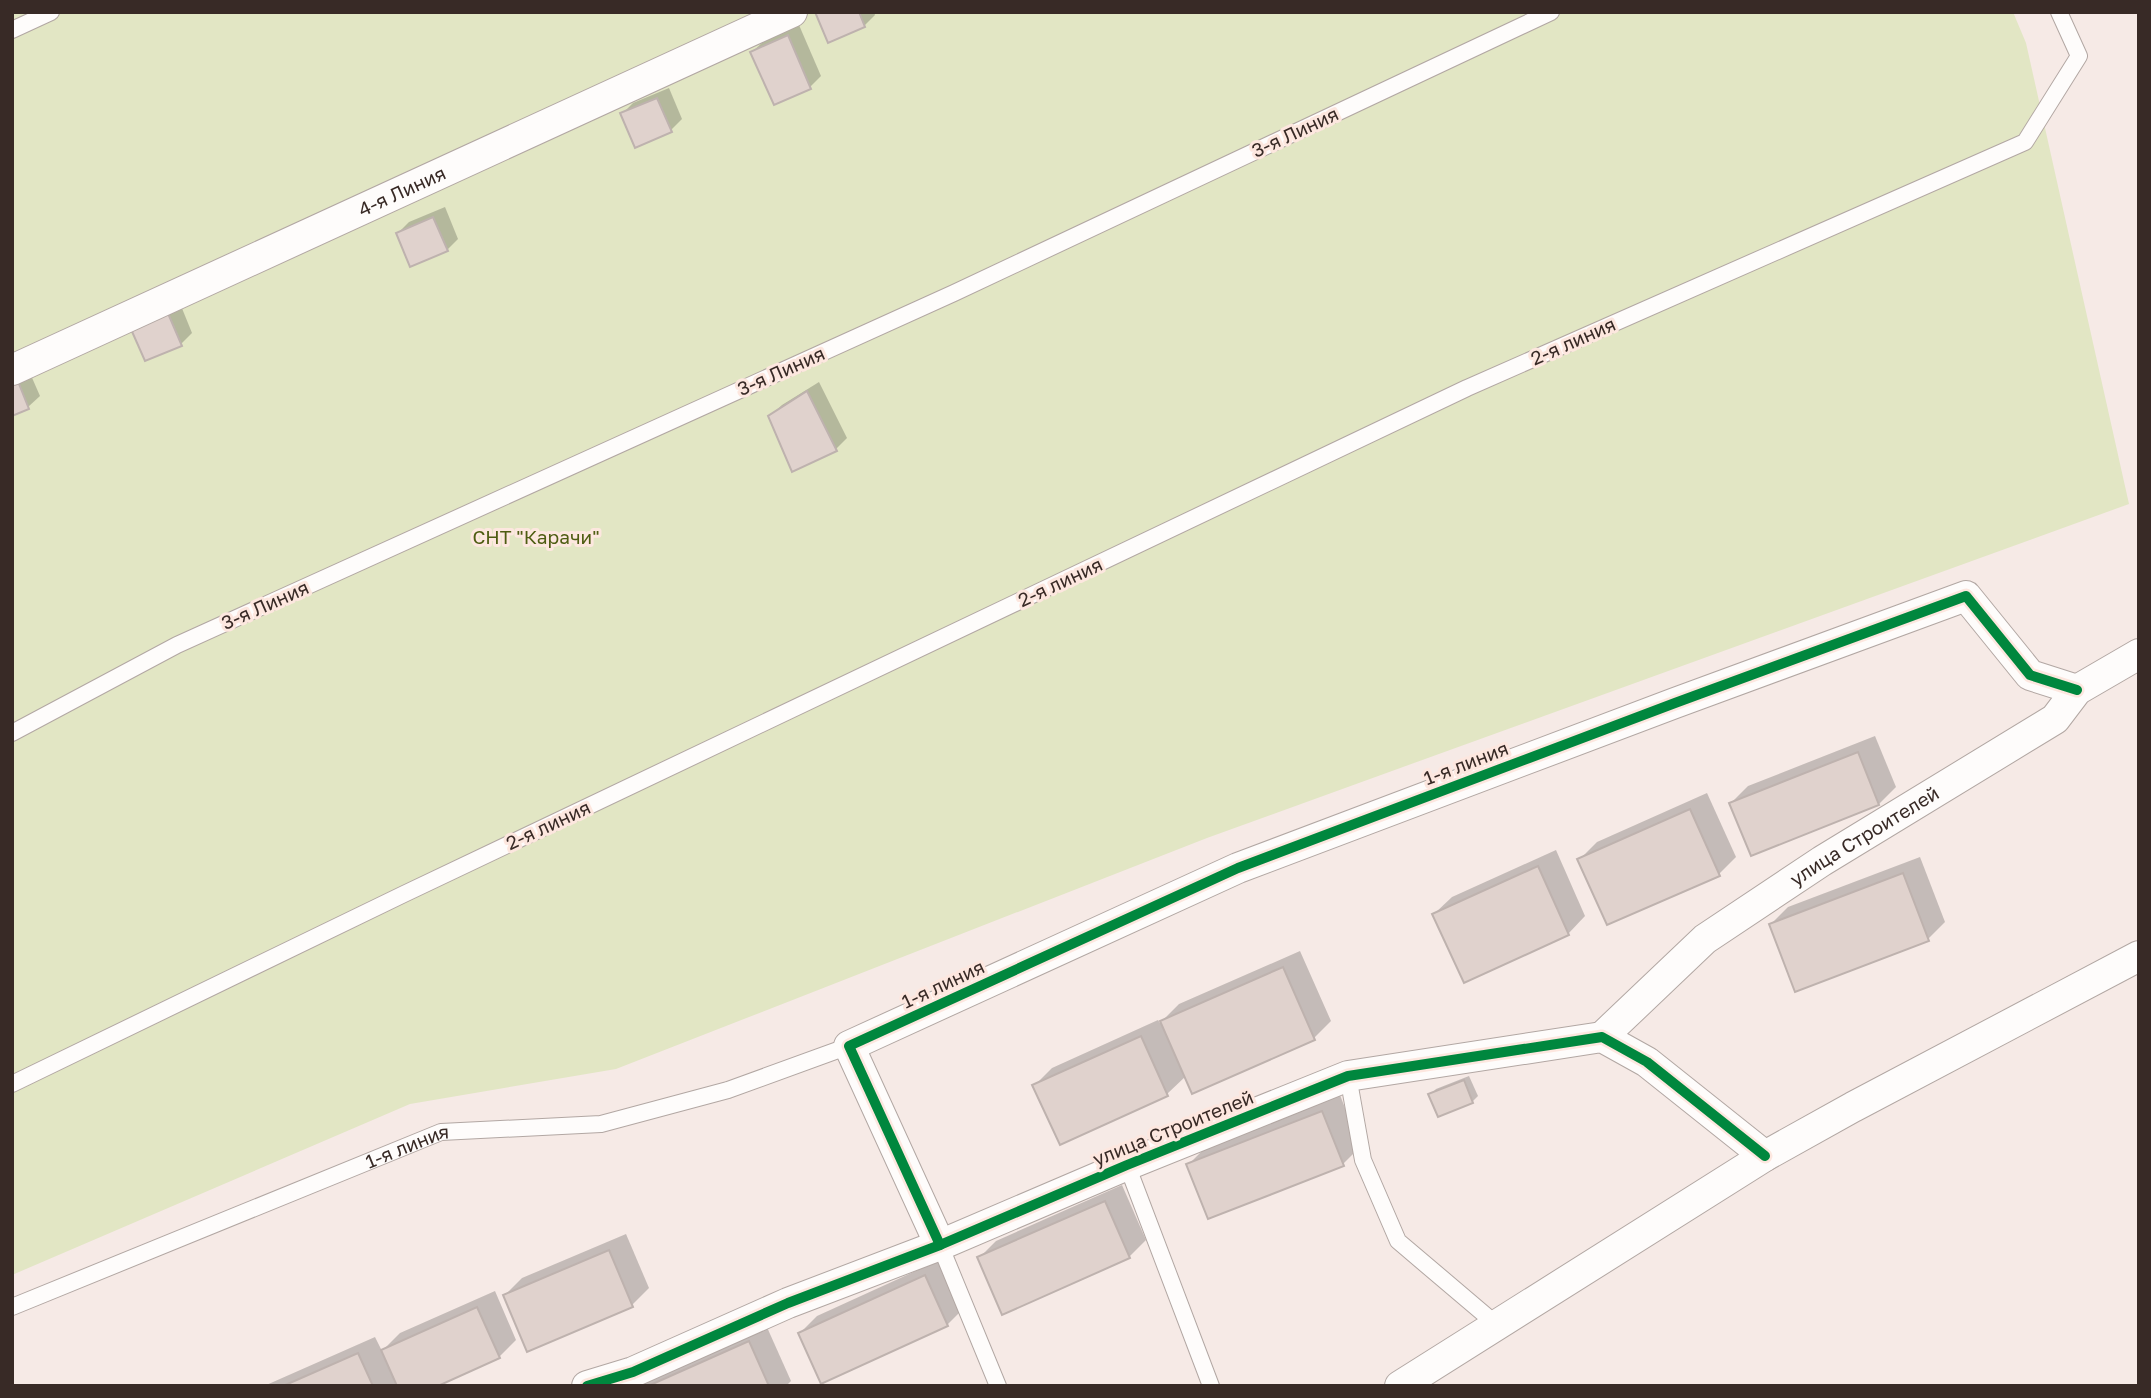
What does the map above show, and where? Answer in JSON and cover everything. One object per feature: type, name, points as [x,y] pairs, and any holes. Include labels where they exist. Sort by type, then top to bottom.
[{"type":"street","name":"4-я Линия","points":[[12,370],[792,12]]},
{"type":"street","name":"1-я линия","points":[[849,1046],[1238,868],[1966,596],[2030,675],[2077,690]]},
{"type":"street","name":"улица Строителей","points":[[587,1386],[633,1372],[788,1303],[940,1245],[1127,1165],[1348,1076],[1602,1037],[1705,939],[1822,861],[2055,719],[2077,690],[2139,654]]},
{"type":"street","points":[[1400,1386],[1765,1156],[2139,956]]},
{"type":"street","points":[[1602,1037],[1647,1062],[1765,1156]]},
{"type":"street","points":[[849,1046],[940,1245]]},
{"type":"lane","points":[[12,30],[51,12]]},
{"type":"lane","name":"3-я Линия","points":[[12,733],[177,645],[954,293],[1551,12]]},
{"type":"lane","name":"2-я линия","points":[[12,1084],[404,894],[1467,388],[2025,142],[2079,56],[2059,12]]},
{"type":"lane","name":"1-я линия","points":[[12,1307],[442,1132],[601,1124],[728,1090],[849,1046]]},
{"type":"lane","points":[[1348,1076],[1363,1160],[1398,1241],[1497,1325]]},
{"type":"lane","points":[[1127,1165],[1211,1386]]},
{"type":"lane","points":[[940,1245],[998,1386]]},
{"type":"green space","name":"СНТ \"Карачи\"","points":[[12,12],[2013,12],[2026,43],[2129,504],[1207,838],[616,1069],[410,1104],[12,1275]]},
{"type":"building","points":[[815,12],[859,12],[865,27],[828,43]]},
{"type":"building","points":[[788,35],[811,89],[774,105],[750,52]]},
{"type":"building","points":[[657,98],[672,132],[635,148],[620,113]]},
{"type":"building","points":[[433,217],[448,251],[410,267],[396,233]]},
{"type":"building","points":[[167,311],[182,346],[145,361],[130,327]]},
{"type":"building","points":[[15,374],[29,409],[12,416],[12,375]]},
{"type":"building","points":[[807,391],[837,451],[792,472],[768,416]]},
{"type":"building","points":[[1858,752],[1879,805],[1751,856],[1729,803]]},
{"type":"building","points":[[1690,809],[1720,876],[1607,925],[1577,859]]},
{"type":"building","points":[[1538,866],[1569,935],[1464,983],[1432,914]]},
{"type":"building","points":[[1903,873],[1929,941],[1795,992],[1769,924]]},
{"type":"building","points":[[1283,967],[1315,1040],[1192,1094],[1160,1021]]},
{"type":"building","points":[[1141,1036],[1168,1096],[1060,1145],[1032,1085]]},
{"type":"building","points":[[1464,1080],[1473,1103],[1438,1117],[1428,1094]]},
{"type":"building","points":[[1322,1111],[1344,1166],[1208,1219],[1186,1164]]},
{"type":"building","points":[[1105,1201],[1130,1258],[1002,1315],[977,1257]]},
{"type":"building","points":[[609,1250],[633,1307],[527,1352],[503,1295]]},
{"type":"building","points":[[925,1275],[948,1326],[821,1384],[798,1333]]},
{"type":"building","points":[[477,1307],[500,1358],[438,1386],[397,1386],[381,1350]]},
{"type":"building","points":[[749,1341],[769,1386],[648,1386]]},
{"type":"building","points":[[358,1353],[373,1386],[283,1386]]},
{"type":"cycle path","points":[[940,1245],[849,1046],[1238,868],[1966,596],[2030,675],[2077,690]]},
{"type":"cycle path","points":[[587,1386],[633,1372],[788,1303],[940,1245],[1127,1165],[1348,1076],[1602,1037],[1647,1062],[1765,1156]]}]
